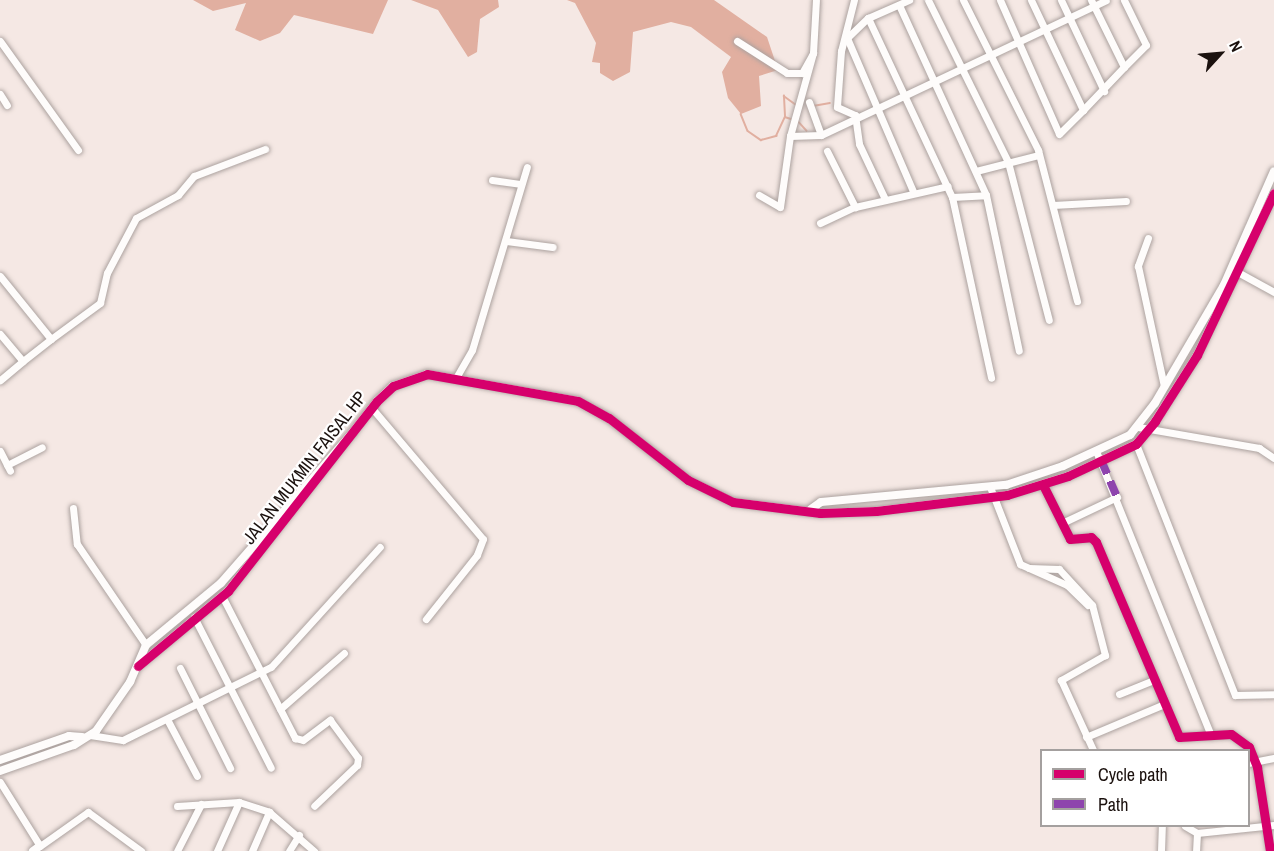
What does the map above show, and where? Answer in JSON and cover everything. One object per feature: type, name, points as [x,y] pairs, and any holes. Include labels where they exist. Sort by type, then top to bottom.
[{"type":"street","points":[[759,195],[780,207],[791,133],[813,53],[816,0]]},
{"type":"street","points":[[854,0],[837,107],[855,115]]},
{"type":"street","points":[[847,38],[868,18],[909,0]]},
{"type":"street","points":[[928,0],[1008,162],[1049,320]]},
{"type":"street","points":[[963,0],[1039,155],[1077,301]]},
{"type":"street","points":[[1000,0],[1021,41],[1059,134],[1104,91],[1146,45],[1124,0]]},
{"type":"street","points":[[1031,0],[1047,29],[1083,110]]},
{"type":"street","points":[[1061,0],[1104,91]]},
{"type":"street","points":[[791,133],[821,135],[855,115],[874,111],[1071,18],[1092,3],[1107,0]]},
{"type":"street","points":[[1092,3],[1124,67]]},
{"type":"street","points":[[899,4],[986,195],[1019,351]]},
{"type":"street","points":[[868,18],[907,95],[952,197],[992,378]]},
{"type":"street","points":[[847,38],[874,111],[913,191]]},
{"type":"street","points":[[738,41],[787,73],[802,73],[813,53]]},
{"type":"street","points":[[0,42],[78,150]]},
{"type":"street","points":[[0,94],[7,105]]},
{"type":"street","points":[[808,102],[821,135]]},
{"type":"street","points":[[855,115],[859,144],[885,199]]},
{"type":"street","points":[[0,380],[100,303],[106,273],[136,218],[178,195],[194,176],[265,149]]},
{"type":"street","points":[[827,151],[855,207]]},
{"type":"street","points":[[976,171],[1039,155]]},
{"type":"street","points":[[457,376],[472,350],[506,242],[520,184],[527,167]]},
{"type":"street","name":"JALAN MUKMIN FAISAL HP","points":[[811,509],[821,502],[990,488],[1096,451],[1138,427],[1235,270],[1274,171]]},
{"type":"street","points":[[492,180],[520,184]]},
{"type":"street","points":[[820,223],[855,207],[913,191],[948,186]]},
{"type":"street","name":"JALAN MUKMIN FAISAL HP","points":[[138,666],[222,596],[371,407],[403,381],[427,374],[457,376],[578,401],[609,418],[688,480],[733,502],[811,509],[820,513],[876,511],[993,497],[1043,484],[1101,460],[1136,444],[1147,432],[1197,355],[1235,270],[1274,192]]},
{"type":"street","points":[[952,197],[986,195]]},
{"type":"street","points":[[1053,205],[1126,201]]},
{"type":"street","points":[[1148,238],[1138,266],[1164,386]]},
{"type":"street","points":[[506,242],[553,247]]},
{"type":"street","points":[[1235,270],[1274,292]]},
{"type":"street","points":[[0,276],[51,339]]},
{"type":"street","points":[[0,334],[23,361]]},
{"type":"street","points":[[371,407],[483,539],[477,555],[426,619]]},
{"type":"street","points":[[1138,427],[1147,432],[1259,448],[1274,458]]},
{"type":"street","name":"JALAN MUKMIN FAISAL HP","points":[[89,734],[130,682],[146,645],[221,583],[354,431]]},
{"type":"street","points":[[1136,444],[1235,695],[1274,694]]},
{"type":"street","points":[[0,451],[9,468],[42,447]]},
{"type":"street","points":[[1096,451],[1117,497],[1211,736]]},
{"type":"street","points":[[1043,484],[1070,539],[1091,537],[1096,542],[1164,704],[1182,739],[1211,736],[1243,740],[1247,749]]},
{"type":"street","points":[[990,488],[1018,559],[1029,567],[1048,565],[1071,578],[1094,614],[1105,655],[1061,680],[1092,749]]},
{"type":"street","points":[[1062,523],[1117,497]]},
{"type":"street","points":[[73,508],[75,540],[146,645]]},
{"type":"street","points":[[0,760],[69,736],[89,734],[115,743],[168,721],[276,663],[380,547]]},
{"type":"street","points":[[222,596],[258,671],[300,741],[326,721],[335,723],[358,758],[357,765],[314,806]]},
{"type":"street","points":[[194,617],[228,688],[271,768]]},
{"type":"street","points":[[280,709],[344,653]]},
{"type":"street","points":[[180,668],[230,768]]},
{"type":"street","points":[[1119,694],[1154,680]]},
{"type":"street","points":[[1086,737],[1164,704]]},
{"type":"street","points":[[168,721],[197,776]]},
{"type":"street","points":[[0,771],[89,734]]},
{"type":"street","points":[[1270,851],[1252,762],[1274,758]]},
{"type":"street","points":[[0,782],[36,849],[88,812],[141,851]]},
{"type":"street","points":[[217,851],[239,802]]},
{"type":"street","points":[[177,806],[239,802],[269,812],[314,851]]},
{"type":"street","points":[[177,851],[201,804]]},
{"type":"street","points":[[252,851],[269,812]]},
{"type":"street","points":[[1188,827],[1197,833],[1274,825]]},
{"type":"street","points":[[1161,851],[1162,827]]},
{"type":"street","points":[[1196,851],[1197,833]]},
{"type":"street","points":[[289,851],[298,835]]},
{"type":"shaded area","points":[[193,0],[388,0],[373,34],[294,15],[280,33],[260,41],[235,30],[246,3],[213,11]]},
{"type":"shaded area","points":[[411,0],[498,0],[499,7],[480,19],[477,52],[468,57],[438,10]]},
{"type":"shaded area","points":[[567,0],[714,0],[767,37],[778,70],[759,76],[761,106],[741,114],[728,98],[722,72],[731,57],[691,27],[671,22],[633,32],[630,72],[613,81],[600,73],[600,63],[592,62],[596,43],[575,3]]},
{"type":"waterway","points":[[785,116],[784,96],[795,104]]},
{"type":"waterway","points":[[813,106],[830,103]]},
{"type":"waterway","points":[[741,114],[748,131],[761,140],[776,136],[785,117],[791,119]]},
{"type":"waterway","points":[[798,121],[807,131]]},
{"type":"marked path","points":[[1101,460],[1117,497]]},
{"type":"cycle path","points":[[138,666],[228,591],[377,401],[393,386],[427,374],[578,401],[609,418],[688,480],[733,502],[820,513],[876,511],[1007,495],[1068,476],[1136,444],[1155,421],[1197,355],[1274,193]]},
{"type":"cycle path","points":[[1043,485],[1070,539],[1091,537],[1096,542],[1179,737],[1231,734],[1250,749]]},
{"type":"cycle path","points":[[1250,750],[1257,767],[1270,851]]}]
